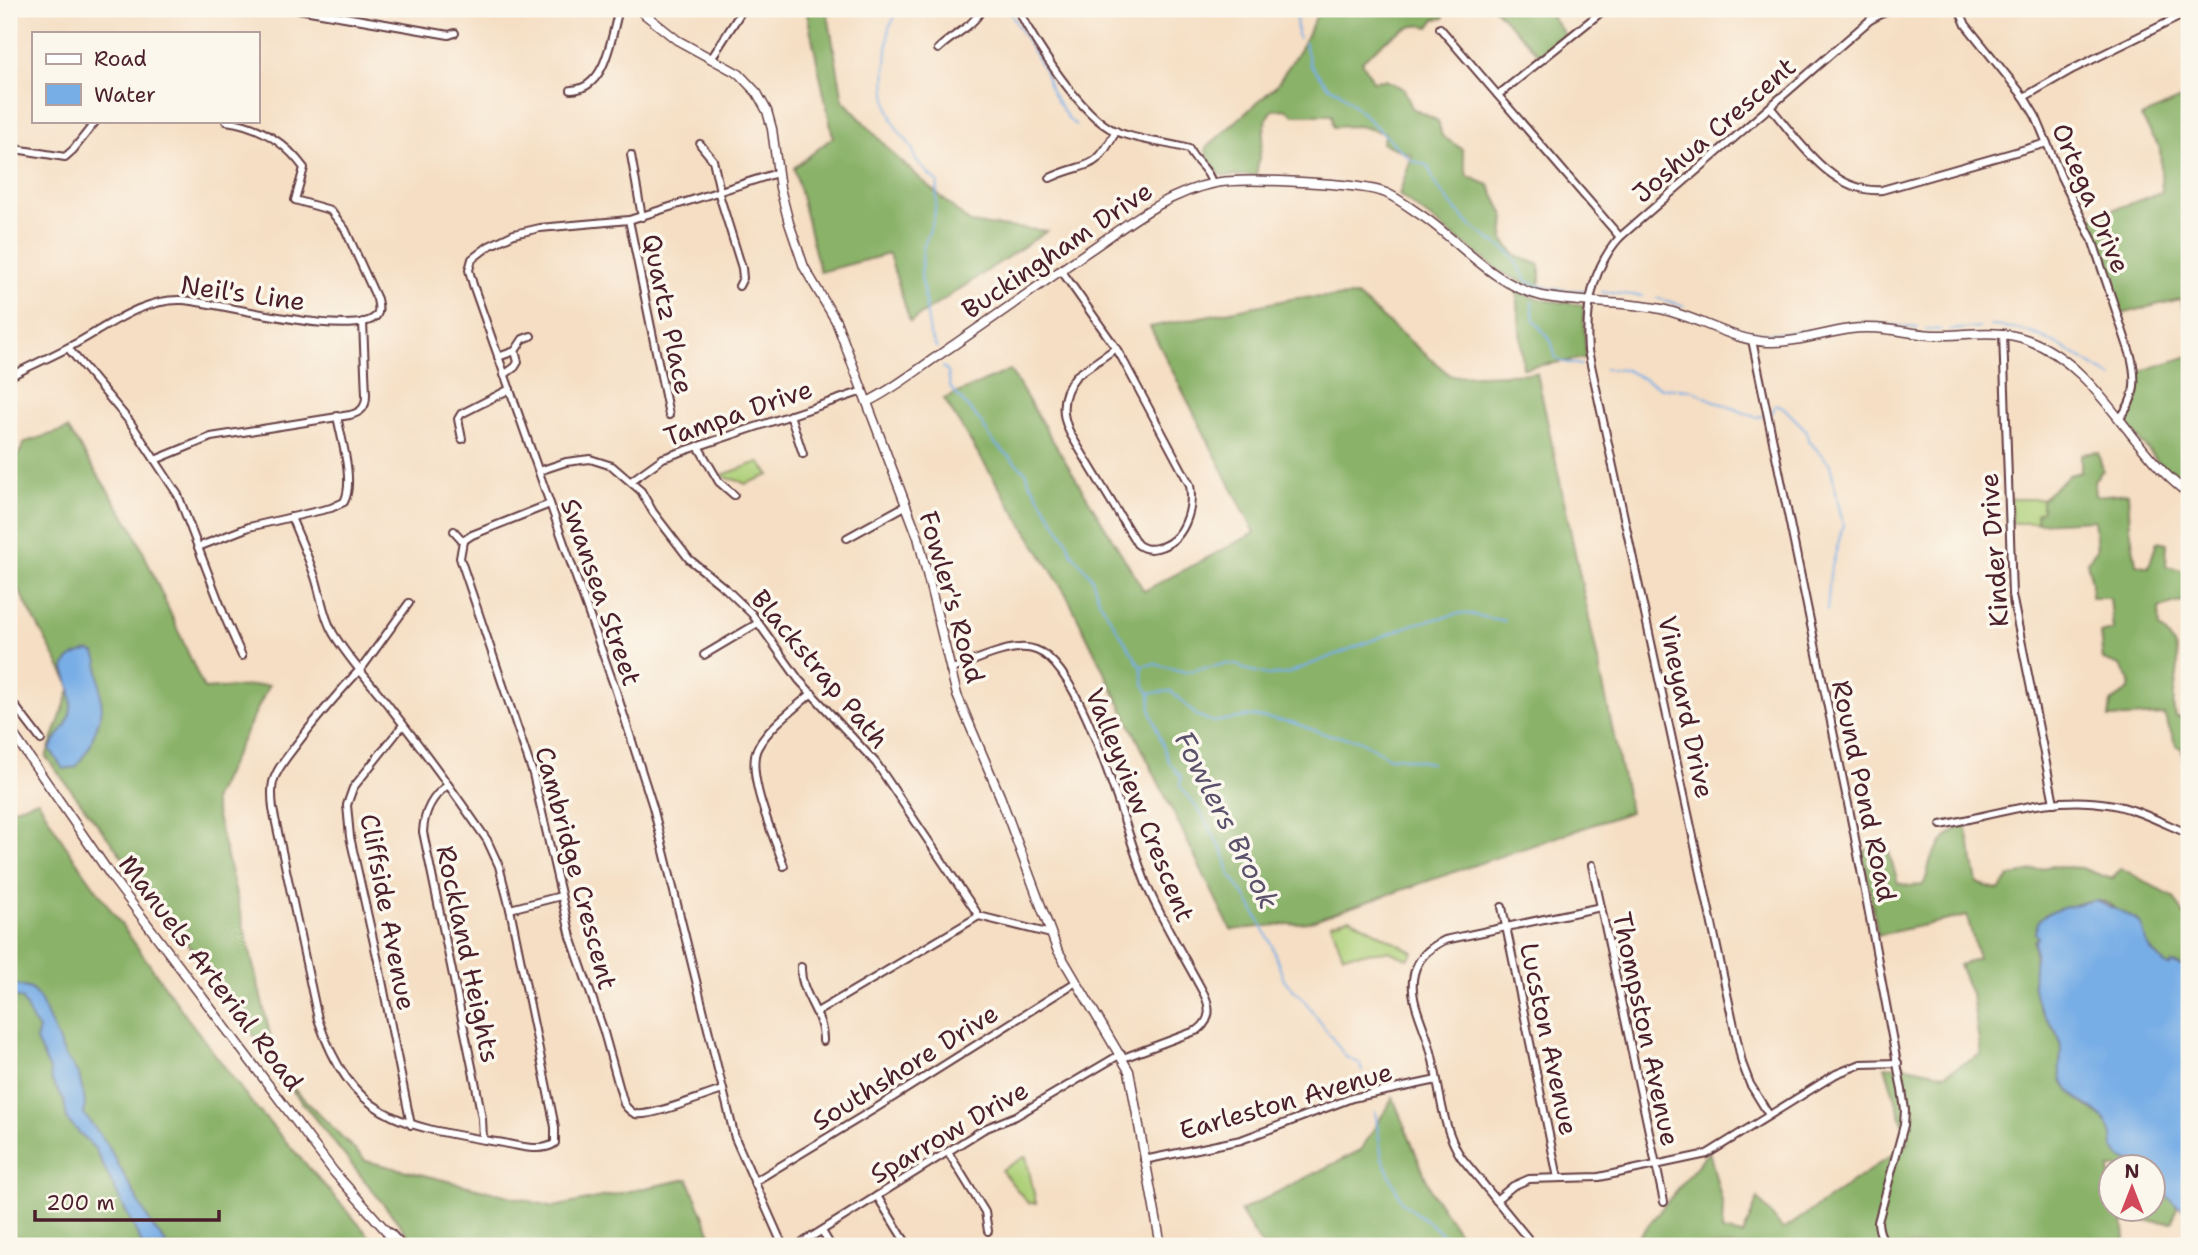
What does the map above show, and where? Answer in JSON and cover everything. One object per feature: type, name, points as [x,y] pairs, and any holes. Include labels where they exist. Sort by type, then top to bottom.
[{"type":"highway","points":[[389,1234],[399,1246]]},
{"type":"street","points":[[298,9],[449,35],[455,33]]},
{"type":"street","points":[[571,90],[585,88],[597,78],[619,9]]},
{"type":"street","name":"Fowler's Road","points":[[638,9],[677,40],[739,74],[762,101],[771,124],[784,206],[804,267],[836,321],[918,537],[957,695],[1000,796],[1051,934],[1076,982],[1122,1056],[1132,1080],[1161,1246]]},
{"type":"street","points":[[711,59],[743,9]]},
{"type":"street","points":[[938,49],[976,20],[982,9]]},
{"type":"street","points":[[1018,9],[1083,107],[1116,131],[1189,149],[1191,155],[1207,171],[1212,183]]},
{"type":"street","points":[[1498,94],[1605,9]]},
{"type":"street","name":"Joshua Crescent","points":[[1589,301],[1603,259],[1620,237],[1870,20],[1890,9]]},
{"type":"street","name":"Ortega Drive","points":[[1959,9],[1972,32],[2024,97],[2036,117],[2061,177],[2092,239],[2131,356],[2135,376],[2129,407],[2119,419]]},
{"type":"street","points":[[2024,97],[2073,69],[2189,12]]},
{"type":"street","points":[[1440,28],[1620,237]]},
{"type":"street","points":[[1770,107],[1823,167],[1844,183],[1863,190],[1882,190],[2048,143]]},
{"type":"street","points":[[9,148],[65,157],[95,122]]},
{"type":"street","points":[[155,460],[211,437],[357,413],[365,404],[363,322],[377,315],[379,309],[345,229],[330,210],[295,200],[304,168],[293,152],[253,127],[230,122]]},
{"type":"street","points":[[1050,178],[1087,166],[1099,159],[1116,131]]},
{"type":"street","points":[[700,144],[713,160],[719,191],[742,268],[743,278],[739,286]]},
{"type":"street","points":[[631,155],[642,217]]},
{"type":"street","name":"Swansea Street","points":[[777,173],[629,220],[527,230],[495,243],[474,257],[470,265],[470,277],[616,691],[653,807],[735,1138],[783,1246]]},
{"type":"street","name":"Buckingham Drive","points":[[867,402],[1152,208],[1180,194],[1212,183],[1232,180],[1347,187],[1385,193],[1427,219],[1463,250],[1515,286],[1536,295],[1673,312],[1752,340],[1794,341],[1863,328],[1938,335],[2003,333],[2035,342],[2056,355],[2085,380],[2154,464],[2189,494]]},
{"type":"street","name":"Quartz Place","points":[[629,220],[669,415]]},
{"type":"street","points":[[1061,270],[1116,348],[1186,477],[1191,503],[1182,529],[1173,541],[1156,549],[1137,544],[1071,435],[1063,412],[1067,389],[1076,376],[1116,348]]},
{"type":"street","name":"Neil's Line","points":[[9,377],[153,303],[182,300],[305,321],[341,324],[363,322]]},
{"type":"street","name":"Vineyard Drive","points":[[1589,301],[1588,351],[1742,1063],[1750,1084],[1769,1115]]},
{"type":"street","name":"Kinder Drive","points":[[2003,333],[2012,595],[2054,803]]},
{"type":"street","points":[[498,357],[515,351],[523,340],[531,336]]},
{"type":"street","name":"Round Pond Road","points":[[1752,340],[1854,833],[1898,1063],[1905,1110],[1904,1125],[1878,1223],[1883,1239],[1890,1246]]},
{"type":"street","points":[[68,348],[124,414],[178,495],[242,656]]},
{"type":"street","points":[[505,375],[515,368],[518,362],[515,351]]},
{"type":"street","points":[[462,439],[458,419],[461,414],[510,389]]},
{"type":"street","name":"Tampa Drive","points":[[631,481],[656,462],[863,391]]},
{"type":"street","points":[[790,415],[803,454]]},
{"type":"street","points":[[198,547],[249,527],[335,507],[346,499],[348,480],[337,416]]},
{"type":"street","points":[[698,446],[719,481],[734,495]]},
{"type":"street","name":"Blackstrap Path","points":[[539,471],[566,462],[590,459],[612,466],[641,491],[688,559],[726,589],[758,623],[799,680],[876,763],[979,916]]},
{"type":"street","points":[[454,531],[463,541],[550,504]]},
{"type":"street","points":[[847,538],[905,506]]},
{"type":"street","points":[[291,517],[313,571],[331,629],[360,670],[403,725],[491,847],[499,866],[556,1137],[553,1145],[541,1148],[483,1139],[411,1125],[385,1114],[370,1104],[349,1080],[327,1043],[318,1019],[272,801],[272,786],[279,768],[334,697],[360,670],[409,603]]},
{"type":"street","name":"Cambridge Crescent","points":[[463,541],[460,549],[463,570],[533,774],[571,937],[603,1029],[624,1104],[638,1115],[723,1090]]},
{"type":"street","points":[[704,655],[758,623]]},
{"type":"street","name":"Valleyview Crescent","points":[[950,670],[1014,649],[1037,650],[1059,666],[1087,718],[1148,889],[1204,994],[1209,1009],[1207,1021],[1198,1030],[1122,1056]]},
{"type":"street","points":[[785,866],[757,785],[754,759],[766,737],[812,694]]},
{"type":"street","points":[[9,698],[41,740]]},
{"type":"street","name":"Cliffside Avenue","points":[[403,725],[353,788],[349,796],[347,815],[411,1125]]},
{"type":"street","name":"Manuels Arterial Road","points":[[9,728],[148,925],[334,1172],[389,1234]]},
{"type":"street","name":"Rockland Heights","points":[[447,785],[440,790],[428,808],[423,832],[481,1108],[483,1139]]},
{"type":"street","points":[[1941,825],[2054,803],[2109,804],[2189,834]]},
{"type":"street","name":"Thompston Avenue","points":[[1591,865],[1664,1202]]},
{"type":"street","points":[[510,909],[561,896]]},
{"type":"street","name":"Lucston Avenue","points":[[1502,907],[1558,1178]]},
{"type":"street","points":[[1534,1246],[1461,1157],[1452,1142],[1431,1050],[1412,986],[1416,966],[1421,957],[1436,944],[1601,907]]},
{"type":"street","points":[[817,1012],[979,916],[1051,934]]},
{"type":"street","points":[[801,967],[804,989],[817,1012],[823,1041]]},
{"type":"street","name":"Southshore Drive","points":[[754,1182],[1076,982]]},
{"type":"street","name":"Sparrow Drive","points":[[797,1246],[984,1129],[1016,1116],[1122,1056]]},
{"type":"street","points":[[1496,1200],[1524,1181],[1598,1177],[1707,1154],[1849,1068],[1873,1062],[1898,1063]]},
{"type":"street","name":"Earleston Avenue","points":[[1144,1160],[1241,1140],[1352,1098],[1437,1080]]},
{"type":"street","points":[[948,1152],[985,1212],[988,1231]]},
{"type":"street","points":[[877,1196],[908,1246]]},
{"type":"street","points":[[822,1231],[831,1246]]},
{"type":"green space","points":[[806,9],[827,9],[843,100],[894,155],[970,223],[1047,231],[910,322],[889,254],[820,272],[794,168],[833,137]]},
{"type":"green space","points":[[1320,9],[1445,9],[1444,18],[1435,19],[1429,27],[1411,27],[1402,31],[1362,61],[1373,81],[1385,80],[1404,89],[1412,108],[1438,121],[1442,136],[1462,149],[1467,176],[1489,185],[1505,217],[1503,239],[1516,256],[1540,265],[1540,291],[1501,272],[1399,195],[1412,155],[1382,143],[1385,133],[1358,126],[1333,127],[1332,115],[1294,115],[1286,109],[1273,110],[1266,120],[1256,175],[1224,176],[1214,168],[1206,148],[1276,86],[1300,49]]},
{"type":"green space","points":[[1495,9],[1546,9],[1565,35],[1540,56]]},
{"type":"green space","points":[[2189,95],[2189,322],[2180,299],[2121,314],[2087,219],[2162,192],[2160,148],[2141,117]]},
{"type":"green space","points":[[1517,291],[1537,299],[1583,305],[1586,358],[1523,368]]},
{"type":"green space","points":[[1357,296],[1451,376],[1537,373],[1630,812],[1308,922],[1231,930],[1066,594],[944,399],[1010,370],[1144,591],[1255,533],[1150,327],[1296,298]]},
{"type":"green space","points":[[2189,356],[2189,484],[2186,488],[2156,460],[2129,427],[2128,422],[2138,391],[2138,372]]},
{"type":"green space","points":[[68,429],[133,529],[204,689],[269,685],[213,800],[279,1071],[170,919],[46,757],[71,687],[9,572],[9,472],[25,442]]},
{"type":"green space","points":[[2098,452],[2103,470],[2094,480],[2095,496],[2128,493],[2136,564],[2149,567],[2157,541],[2167,543],[2166,566],[2189,572],[2189,602],[2159,608],[2160,628],[2176,650],[2178,671],[2173,704],[2175,717],[2189,718],[2189,760],[2184,761],[2182,749],[2176,745],[2164,715],[2109,718],[2111,702],[2129,690],[2130,680],[2120,666],[2103,660],[2100,633],[2113,630],[2110,598],[2091,598],[2092,582],[2087,562],[2097,549],[2094,520],[2037,523],[2036,514],[2042,511],[2042,499],[2069,475],[2081,472],[2081,454]]},
{"type":"green space","points":[[759,462],[770,475],[745,484],[722,475]]},
{"type":"green space","points":[[2011,499],[2042,499],[2042,511],[2036,514],[2037,523],[2012,523]]},
{"type":"green space","points":[[38,800],[63,842],[186,1016],[251,1102],[378,1246],[9,1246],[9,810]]},
{"type":"green space","points":[[1966,824],[1977,883],[1999,890],[2010,877],[2050,866],[2081,868],[2112,879],[2121,868],[2174,898],[2189,923],[2189,968],[2186,969],[2172,963],[2170,966],[2164,965],[2147,945],[2138,921],[2100,901],[2085,902],[2047,913],[2034,941],[2037,997],[2041,1010],[2061,1043],[2060,1074],[2075,1096],[2110,1124],[2118,1154],[2096,1154],[2096,1224],[2123,1224],[2126,1246],[1631,1246],[1709,1151],[1723,1205],[1722,1231],[1743,1235],[1758,1198],[1783,1230],[1909,1143],[1885,1066],[1902,1065],[1945,1074],[1981,1054],[1972,996],[1959,965],[1978,958],[1967,916],[1878,935],[1862,851],[1887,846],[1898,883],[1923,885],[1930,860],[1938,847]]},
{"type":"green space","points":[[1350,918],[1413,952],[1408,959],[1388,951],[1343,955],[1331,924]]},
{"type":"green space","points":[[280,1075],[366,1161],[554,1207],[688,1179],[716,1246],[417,1246]]},
{"type":"green space","points":[[1393,1098],[1432,1193],[1468,1246],[1262,1246],[1240,1211],[1361,1150]]},
{"type":"green space","points":[[1026,1156],[1036,1203],[1028,1203],[1001,1170]]},
{"type":"green space","points":[[2166,1192],[2177,1206],[2173,1222],[2166,1222]]},
{"type":"water","points":[[88,651],[95,653],[98,662],[102,710],[90,746],[76,767],[63,769],[50,749],[65,727],[70,714],[71,694],[64,669],[70,659]]},
{"type":"water","points":[[2095,900],[2124,913],[2139,922],[2149,946],[2166,965],[2172,963],[2189,968],[2189,1212],[2166,1195],[2166,1154],[2118,1154],[2113,1148],[2108,1124],[2071,1093],[2061,1078],[2060,1041],[2037,1001],[2034,987],[2035,944],[2038,937],[2035,933],[2043,916]]},
{"type":"water","points":[[9,983],[31,989],[40,999],[65,1056],[79,1075],[85,1102],[84,1114],[107,1144],[152,1226],[168,1246],[143,1246],[95,1149],[67,1120],[64,1100],[51,1080],[50,1070],[36,1041],[39,1029],[22,999],[9,995]]},
{"type":"waterway","name":"Fowlers Brook","points":[[894,9],[893,21],[889,27],[886,65],[887,103],[896,127],[910,145],[915,159],[938,182],[934,218],[923,248],[921,275],[930,335],[937,348]]},
{"type":"waterway","points":[[1008,9],[1044,70],[1051,91],[1069,120],[1076,125]]},
{"type":"waterway","points":[[1296,9],[1299,38]]},
{"type":"waterway","points":[[1305,42],[1310,65],[1328,86],[1340,92],[1411,160],[1428,166],[1435,184],[1453,207],[1472,227],[1510,253],[1528,282],[1551,289],[1584,291]]},
{"type":"waterway","points":[[1602,292],[1642,296]]},
{"type":"waterway","points":[[1657,298],[1684,306]]},
{"type":"waterway","points":[[1532,302],[1534,320],[1551,341],[1556,358],[1581,365]]},
{"type":"waterway","points":[[1703,315],[1729,326],[1755,332],[1809,330]]},
{"type":"waterway","points":[[1821,329],[1859,323],[1882,324]]},
{"type":"waterway","points":[[1890,325],[1918,328]]},
{"type":"waterway","points":[[1990,326],[2008,327],[2040,336],[2113,378]]},
{"type":"waterway","points":[[1950,330],[1980,327]]},
{"type":"waterway","points":[[1926,329],[1941,330]]},
{"type":"waterway","name":"Fowlers Brook","points":[[943,367],[948,372],[950,387],[980,421],[993,442],[1027,473],[1071,552],[1091,576],[1100,602],[1141,667],[1144,684],[1150,694],[1151,712],[1169,762],[1181,777],[1180,786],[1201,813],[1224,854],[1229,873],[1249,902],[1271,943],[1284,980],[1304,1000],[1346,1057],[1359,1063],[1362,1071]]},
{"type":"waterway","points":[[1605,369],[1626,370],[1662,388],[1693,390],[1755,417],[1763,416]]},
{"type":"waterway","points":[[1772,413],[1776,404],[1783,407],[1807,431],[1808,440],[1830,464],[1843,525],[1830,574],[1827,611]]},
{"type":"waterway","points":[[1142,666],[1155,664],[1185,672],[1225,664],[1268,675],[1286,674],[1414,624],[1462,613],[1505,621]]},
{"type":"waterway","points":[[1151,693],[1171,691],[1196,715],[1213,722],[1252,716],[1291,722],[1325,734],[1359,740],[1388,757],[1431,763]]},
{"type":"waterway","name":"Fowlers Brook","points":[[1375,1111],[1382,1158],[1402,1202],[1441,1232],[1449,1246]]}]
